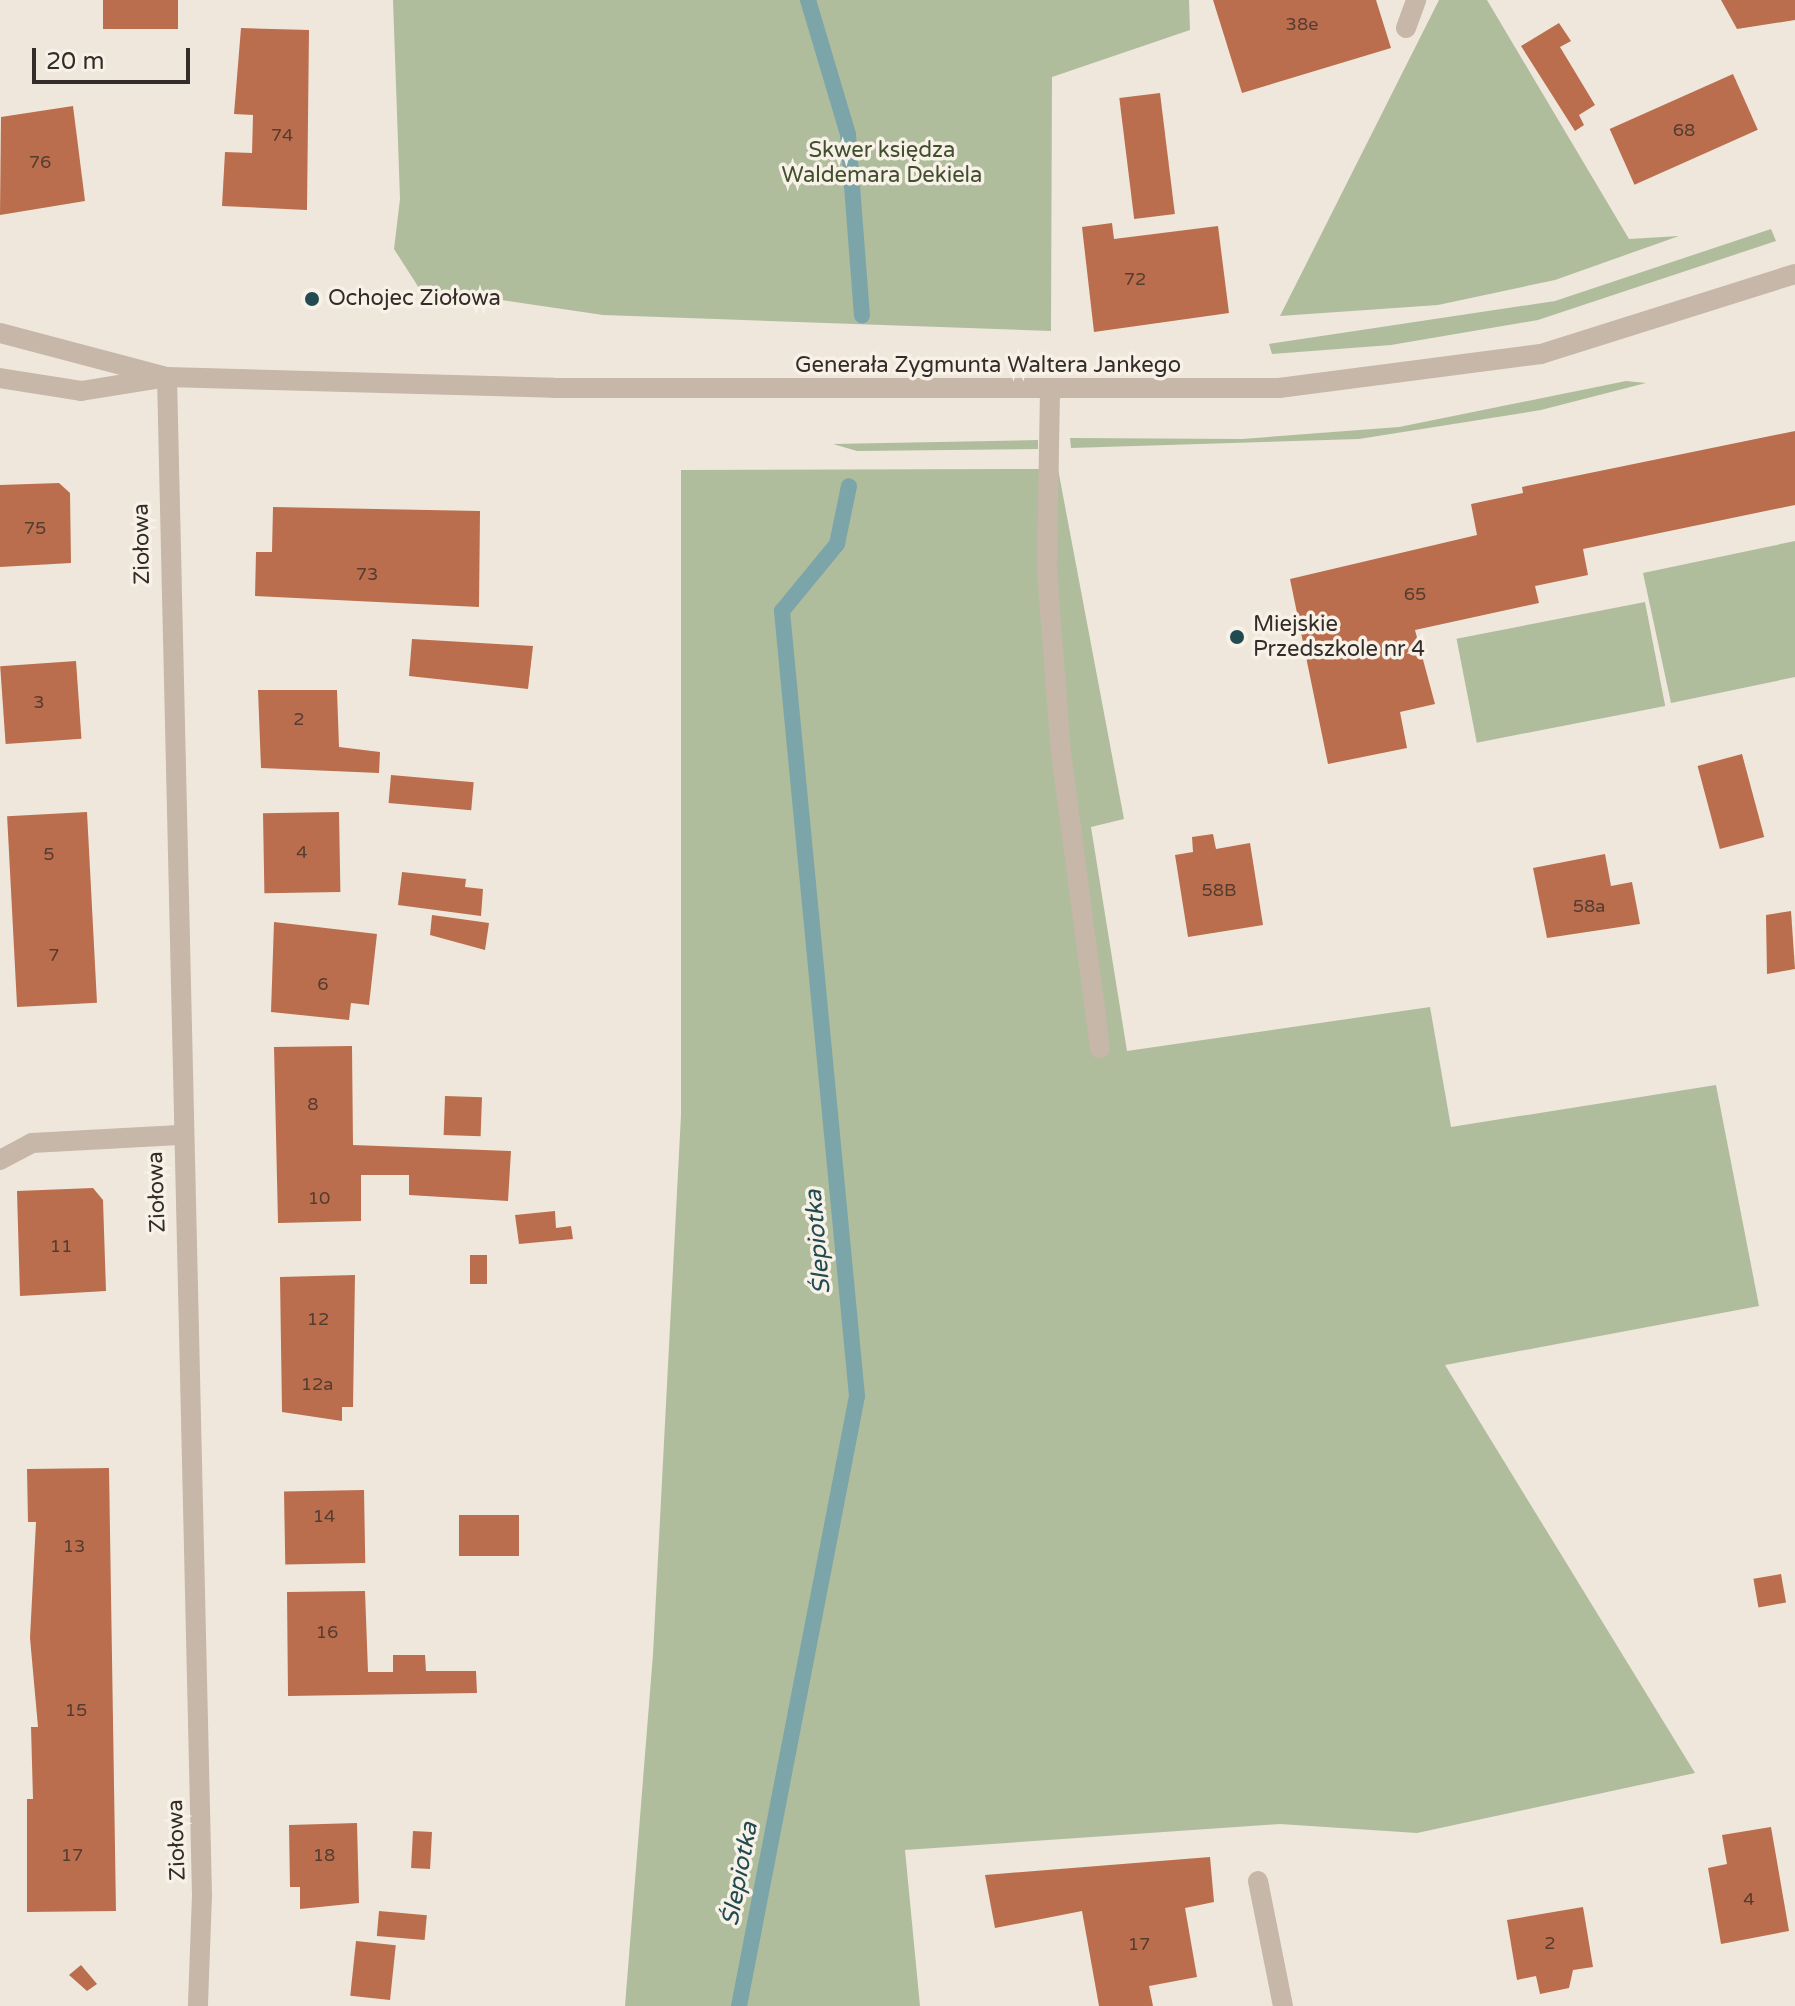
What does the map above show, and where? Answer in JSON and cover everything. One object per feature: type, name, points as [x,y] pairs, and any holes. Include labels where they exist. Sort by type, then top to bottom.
[{"type":"street","points":[[1406,28],[1416,0]]},
{"type":"street","name":"Generała Zygmunta Waltera Jankego","points":[[0,378],[81,391],[167,377],[1050,391],[1279,388],[1526,356],[1795,274]]},
{"type":"street","name":"Generała Zygmunta Waltera Jankego","points":[[0,333],[167,377]]},
{"type":"street","name":"Ziołowa","points":[[167,377],[179,1135],[202,1895],[198,2006]]},
{"type":"street","points":[[1050,391],[1047,571],[1061,752],[1100,1048]]},
{"type":"street","points":[[0,1160],[32,1143],[179,1135]]},
{"type":"street","points":[[1258,1881],[1283,2006]]},
{"type":"green space","name":"Skwer księdza Waldemara Dekiela","points":[[393,0],[1189,0],[1190,30],[1052,77],[1051,331],[603,315],[419,288],[394,249],[400,199]]},
{"type":"green space","points":[[1439,0],[1487,0],[1629,239],[1679,236],[1555,280],[1438,305],[1280,316]]},
{"type":"green space","points":[[1771,229],[1776,241],[1538,320],[1391,345],[1272,354],[1269,344],[1555,301]]},
{"type":"green space","points":[[1626,381],[1646,383],[1541,410],[1359,439],[1071,448],[1070,438],[1242,439],[1399,427]]},
{"type":"green space","points":[[1038,440],[1038,449],[857,451],[833,444]]},
{"type":"green space","points":[[1058,469],[1124,819],[1091,827],[1127,1051],[1430,1007],[1451,1127],[1716,1085],[1759,1306],[1445,1365],[1695,1773],[1417,1833],[1280,1824],[905,1850],[920,2006],[625,2006],[653,1654],[681,1115],[681,470]]},
{"type":"green space","points":[[1795,541],[1795,677],[1671,703],[1643,573]]},
{"type":"green space","points":[[1645,602],[1665,706],[1477,743],[1457,639]]},
{"type":"building","points":[[103,0],[178,0],[178,29],[103,29]]},
{"type":"building","points":[[1213,0],[1376,0],[1391,48],[1242,93]]},
{"type":"building","points":[[1721,0],[1795,0],[1795,20],[1737,29]]},
{"type":"building","points":[[1559,23],[1571,41],[1560,47],[1595,105],[1579,115],[1584,125],[1575,131],[1521,46]]},
{"type":"building","points":[[241,28],[309,30],[307,210],[222,206],[225,152],[252,153],[253,115],[234,114]]},
{"type":"building","points":[[1733,74],[1758,130],[1634,185],[1610,129]]},
{"type":"building","points":[[1160,93],[1175,214],[1134,219],[1119,98]]},
{"type":"building","points":[[73,106],[85,201],[0,215],[1,117]]},
{"type":"building","points":[[1112,223],[1114,239],[1218,226],[1229,313],[1094,332],[1082,227]]},
{"type":"building","points":[[1795,431],[1795,505],[1583,549],[1588,575],[1535,586],[1539,603],[1415,630],[1435,704],[1400,712],[1407,748],[1328,764],[1290,579],[1477,535],[1471,504],[1523,493],[1522,487]]},
{"type":"building","points":[[59,483],[70,493],[71,563],[0,567],[0,485]]},
{"type":"building","points":[[273,507],[480,511],[479,607],[255,596],[256,552],[272,552]]},
{"type":"building","points":[[412,639],[533,646],[528,689],[409,676]]},
{"type":"building","points":[[76,661],[81,739],[6,744],[0,666]]},
{"type":"building","points":[[258,690],[337,690],[339,747],[380,752],[379,773],[261,768]]},
{"type":"building","points":[[1742,754],[1764,837],[1720,849],[1698,766]]},
{"type":"building","points":[[391,775],[474,782],[471,810],[389,803]]},
{"type":"building","points":[[87,812],[97,1003],[17,1007],[7,816]]},
{"type":"building","points":[[339,812],[340,892],[264,893],[263,813]]},
{"type":"building","points":[[1213,834],[1216,849],[1250,843],[1263,925],[1188,937],[1175,855],[1193,852],[1192,837]]},
{"type":"building","points":[[1605,854],[1611,886],[1632,882],[1640,924],[1547,938],[1533,868]]},
{"type":"building","points":[[402,872],[466,879],[465,887],[483,889],[481,916],[398,905]]},
{"type":"building","points":[[1791,911],[1795,969],[1767,974],[1766,915]]},
{"type":"building","points":[[432,915],[489,923],[485,950],[430,935]]},
{"type":"building","points":[[274,922],[377,934],[369,1005],[351,1003],[349,1020],[271,1012]]},
{"type":"building","points":[[352,1046],[353,1145],[511,1151],[508,1201],[409,1195],[409,1175],[361,1175],[361,1221],[278,1223],[274,1047]]},
{"type":"building","points":[[445,1096],[482,1097],[481,1136],[444,1135]]},
{"type":"building","points":[[93,1188],[103,1200],[106,1291],[20,1296],[17,1191]]},
{"type":"building","points":[[555,1211],[556,1228],[571,1226],[573,1239],[519,1244],[515,1215]]},
{"type":"building","points":[[470,1255],[487,1255],[487,1284],[470,1284]]},
{"type":"building","points":[[355,1275],[353,1407],[342,1407],[342,1421],[282,1412],[280,1277]]},
{"type":"building","points":[[109,1468],[116,1911],[27,1912],[27,1799],[33,1799],[31,1727],[38,1727],[30,1638],[36,1522],[28,1522],[27,1469]]},
{"type":"building","points":[[364,1490],[365,1563],[285,1564],[284,1491]]},
{"type":"building","points":[[459,1515],[519,1515],[519,1556],[459,1556]]},
{"type":"building","points":[[1781,1574],[1786,1603],[1758,1607],[1753,1579]]},
{"type":"building","points":[[365,1591],[368,1672],[393,1672],[393,1655],[425,1655],[426,1671],[476,1671],[477,1693],[288,1696],[287,1592]]},
{"type":"building","points":[[357,1823],[359,1903],[300,1909],[300,1887],[290,1887],[289,1825]]},
{"type":"building","points":[[1771,1827],[1789,1931],[1721,1944],[1708,1868],[1727,1864],[1722,1835]]},
{"type":"building","points":[[413,1831],[432,1832],[430,1869],[411,1868]]},
{"type":"building","points":[[1210,1857],[1214,1902],[1185,1908],[1197,1977],[1149,1986],[1153,2006],[1099,2006],[1082,1911],[995,1928],[985,1875]]},
{"type":"building","points":[[1583,1907],[1593,1967],[1573,1970],[1569,1988],[1540,1994],[1536,1976],[1517,1980],[1507,1920]]},
{"type":"building","points":[[379,1911],[427,1915],[425,1940],[377,1936]]},
{"type":"building","points":[[356,1941],[396,1945],[390,2000],[350,1996]]},
{"type":"building","points":[[81,1965],[97,1984],[87,1991],[69,1975]]},
{"type":"waterway","name":"Ślepiotka","points":[[808,0],[848,134],[862,315]]},
{"type":"waterway","name":"Ślepiotka","points":[[739,2006],[857,1396],[782,611],[837,544],[849,486]]},
{"type":"place","name":"Ochojec Ziołowa","points":[[312,299]]},
{"type":"place","name":"Miejskie Przedszkole nr 4","points":[[1237,637]]}]
